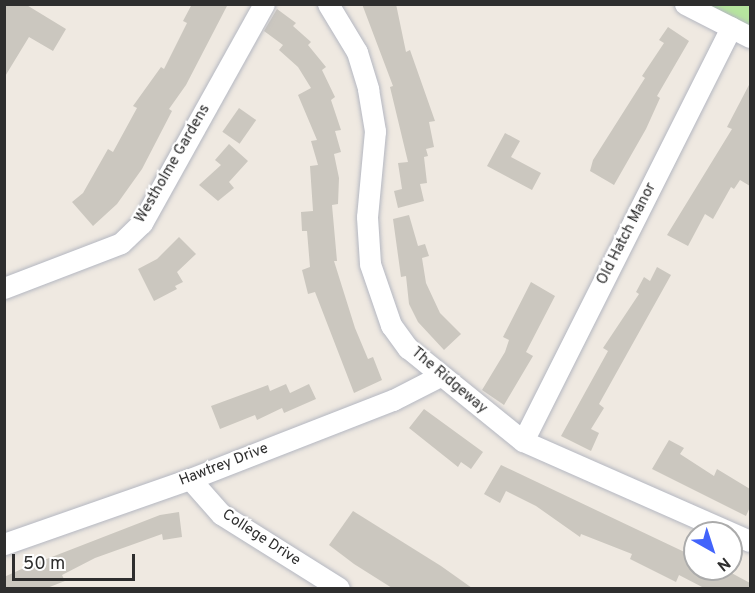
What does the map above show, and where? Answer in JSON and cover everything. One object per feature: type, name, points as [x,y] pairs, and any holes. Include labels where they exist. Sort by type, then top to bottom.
[{"type":"street","name":"Westholme Gardens","points":[[4,288],[121,243],[142,223],[264,4]]},
{"type":"street","name":"The Ridgeway","points":[[328,4],[357,52],[368,89],[375,130],[368,229],[370,264],[380,300],[408,348],[523,441],[750,541]]},
{"type":"street","points":[[685,4],[750,38]]},
{"type":"street","name":"Old Hatch Manor","points":[[523,441],[731,27]]},
{"type":"street","name":"Hawtrey Drive","points":[[4,544],[190,479],[393,400],[440,376]]},
{"type":"street","name":"College Drive","points":[[190,479],[221,513],[339,588]]},
{"type":"green space","points":[[701,5],[750,5],[750,30]]},
{"type":"building","points":[[4,4],[25,4],[66,29],[53,51],[29,37],[4,78]]},
{"type":"building","points":[[192,4],[228,4],[186,85],[169,109],[172,111],[142,169],[117,204],[93,226],[72,202],[83,193],[108,149],[113,152],[137,108],[133,106],[161,67],[164,69],[187,23],[183,21]]},
{"type":"building","points":[[362,4],[396,4],[406,52],[410,50],[435,121],[429,122],[434,147],[426,149],[428,156],[424,157],[427,183],[420,184],[424,201],[398,208],[394,191],[402,189],[398,163],[408,162],[390,87],[393,86]]},
{"type":"building","points":[[277,9],[296,23],[293,26],[311,42],[308,45],[326,67],[322,70],[335,97],[331,100],[341,130],[335,131],[341,152],[334,154],[339,178],[338,204],[332,205],[337,261],[334,261],[355,328],[368,359],[373,357],[382,380],[354,393],[315,292],[308,294],[302,270],[310,267],[307,231],[302,231],[301,212],[313,211],[310,166],[318,165],[311,141],[317,140],[298,95],[311,88],[298,67],[279,50],[283,45],[264,31]]},
{"type":"building","points":[[668,27],[689,41],[657,96],[660,98],[646,129],[614,185],[590,171],[593,160],[645,78],[642,76],[664,43],[659,40]]},
{"type":"building","points":[[750,83],[750,186],[740,180],[734,189],[731,187],[713,219],[705,214],[688,246],[667,235],[732,129],[727,127]]},
{"type":"building","points":[[239,108],[256,120],[240,144],[222,132]]},
{"type":"building","points":[[505,133],[520,141],[511,157],[541,173],[532,190],[487,166]]},
{"type":"building","points":[[229,144],[248,161],[229,182],[234,188],[218,201],[199,185],[221,165],[215,160]]},
{"type":"building","points":[[409,215],[418,246],[425,244],[429,256],[422,258],[426,283],[440,313],[461,334],[444,350],[418,322],[409,304],[406,276],[401,277],[393,219]]},
{"type":"building","points":[[179,237],[196,254],[177,272],[183,282],[175,286],[177,289],[154,301],[138,269],[157,259]]},
{"type":"building","points":[[657,267],[671,275],[599,404],[604,408],[591,429],[599,433],[591,451],[561,436],[608,351],[603,348],[639,294],[636,292],[644,277],[650,281]]},
{"type":"building","points":[[531,282],[555,296],[526,352],[533,356],[504,405],[482,390],[505,352],[509,340],[503,337]]},
{"type":"building","points":[[286,384],[290,393],[309,384],[316,399],[284,413],[282,408],[257,420],[255,415],[220,429],[211,406],[268,385],[270,391]]},
{"type":"building","points":[[424,409],[483,452],[471,469],[461,462],[458,467],[409,428]]},
{"type":"building","points":[[669,440],[684,448],[680,454],[714,476],[717,469],[750,489],[750,507],[746,516],[652,469]]},
{"type":"building","points":[[501,465],[683,551],[683,577],[679,575],[676,582],[630,559],[632,554],[581,534],[580,537],[536,506],[506,491],[500,503],[484,494]]},
{"type":"building","points":[[353,511],[472,588],[392,588],[354,564],[329,545]]},
{"type":"building","points":[[179,512],[182,537],[163,540],[162,534],[95,558],[62,575],[65,581],[47,588],[4,588],[4,577],[26,567],[160,515]]},
{"type":"building","points":[[743,579],[750,583],[750,588],[704,588],[691,581]]}]
